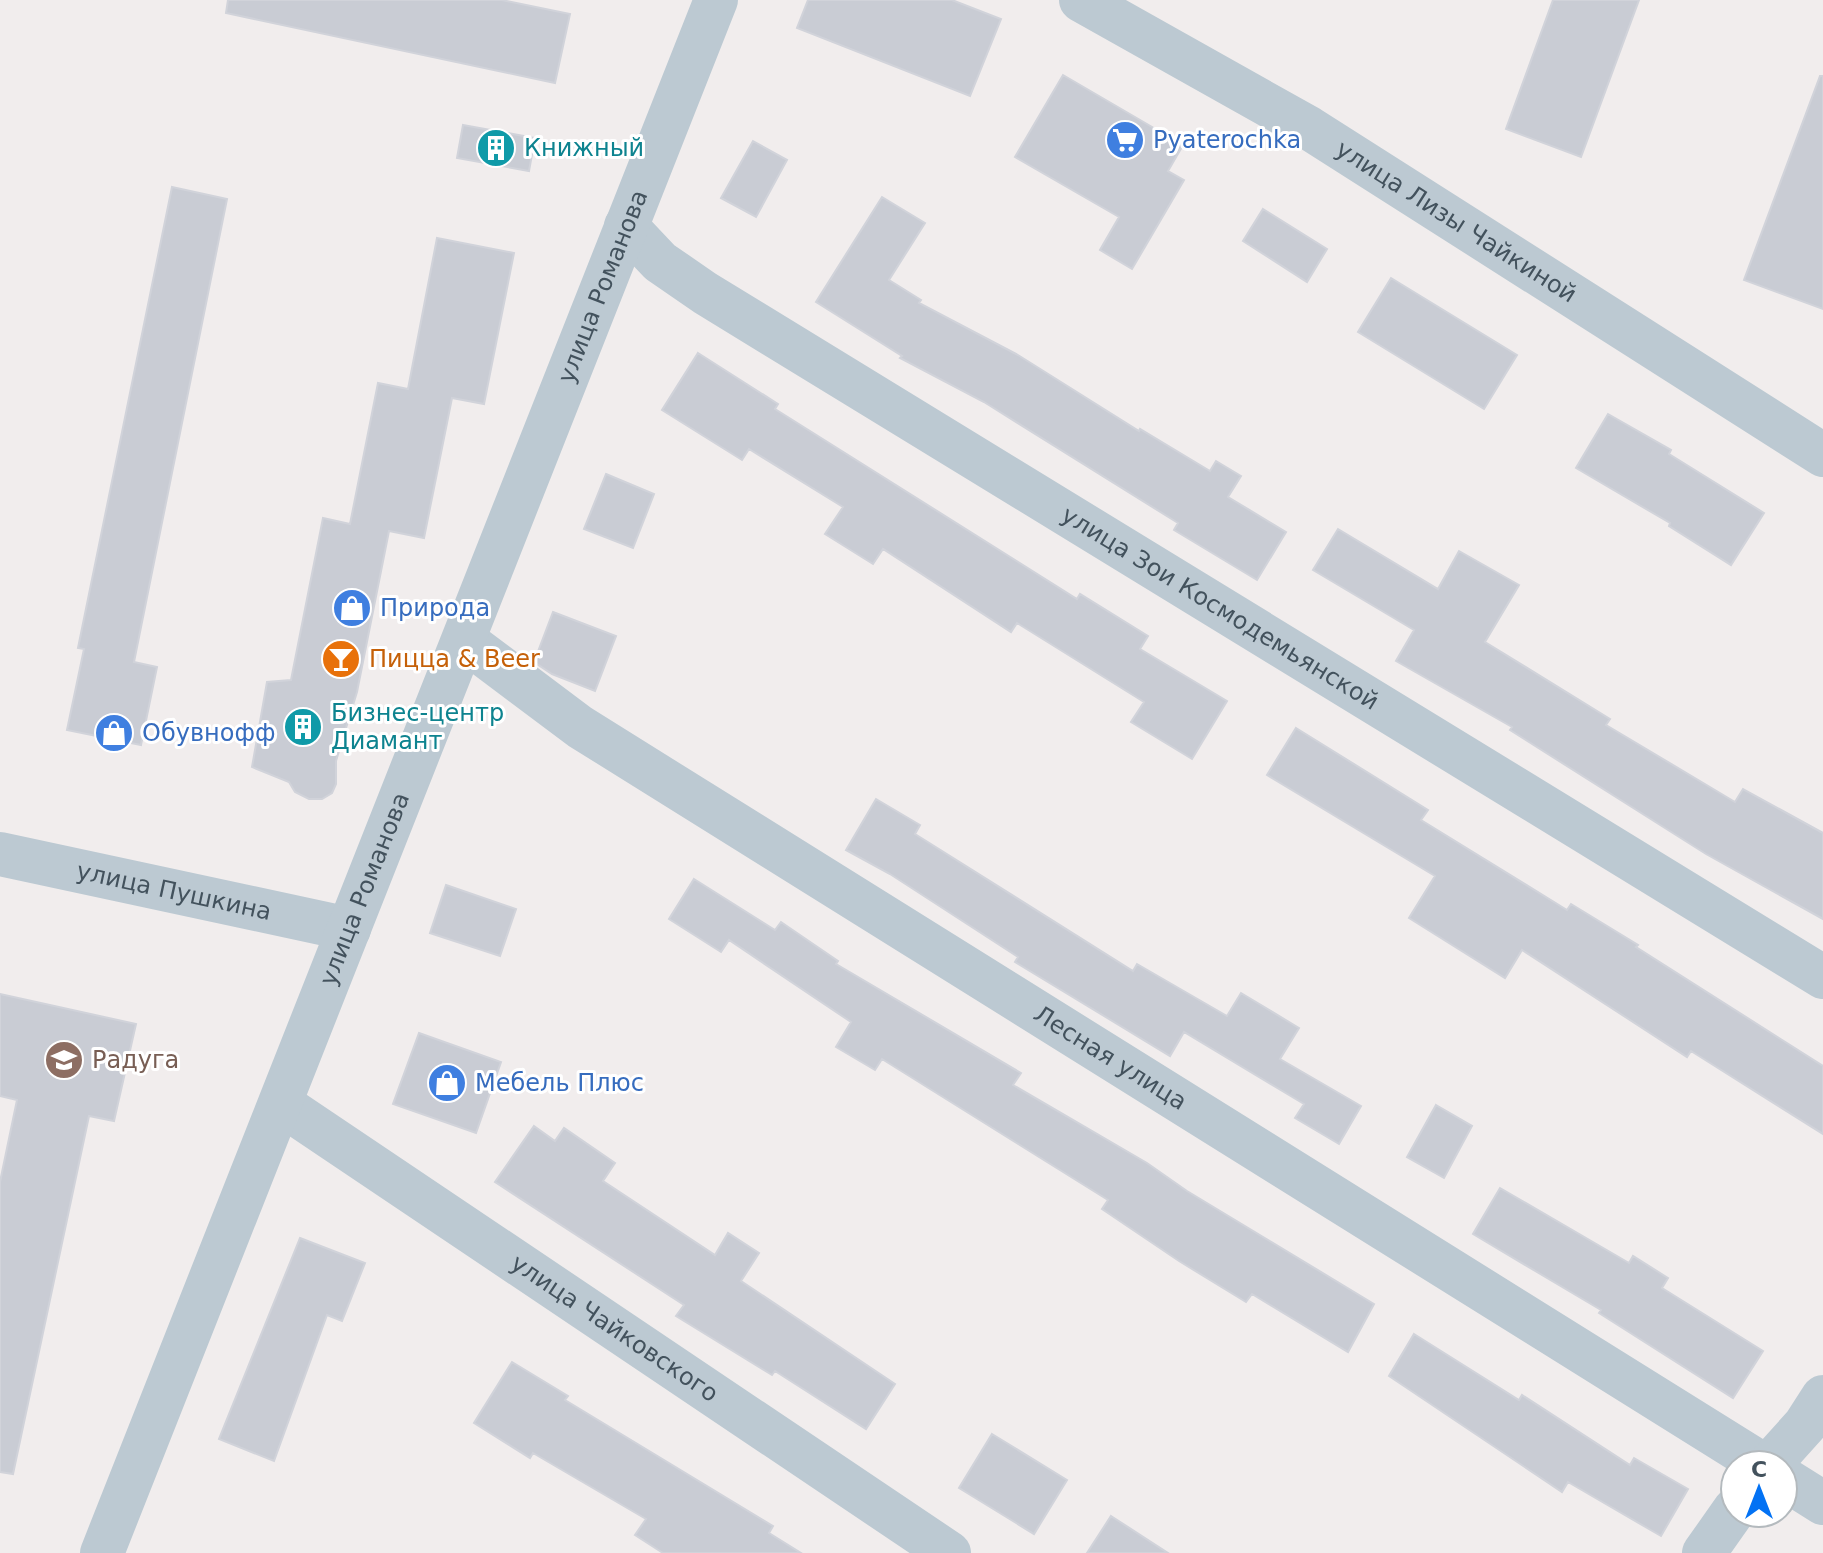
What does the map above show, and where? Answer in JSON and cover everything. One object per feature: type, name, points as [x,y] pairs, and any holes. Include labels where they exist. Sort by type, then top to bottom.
[{"type":"street","name":"улица Романова","points":[[102,1553],[716,0]]},
{"type":"street","name":"улица Лизы Чайкиной","points":[[1081,0],[1309,128],[1823,455]]},
{"type":"street","name":"улица Зои Космодемьянской","points":[[626,226],[660,262],[705,293],[1823,977]]},
{"type":"street","name":"Лесная улица","points":[[464,640],[580,727],[1737,1449]]},
{"type":"street","name":"улица Пушкина","points":[[0,854],[349,929]]},
{"type":"street","name":"улица Чайковского","points":[[281,1104],[949,1553]]},
{"type":"street","points":[[1783,1449],[1805,1425],[1823,1397]]},
{"type":"street","points":[[1799,1488],[1823,1503]]},
{"type":"street","points":[[1704,1553],[1721,1529]]},
{"type":"building","points":[[228,0],[502,0],[570,14],[555,83],[226,13]]},
{"type":"building","points":[[808,0],[952,0],[1001,19],[970,96],[797,28]]},
{"type":"building","points":[[1553,0],[1639,0],[1581,157],[1506,129]]},
{"type":"building","points":[[1063,75],[1183,145],[1168,171],[1184,180],[1132,269],[1100,250],[1119,217],[1015,157]]},
{"type":"building","points":[[1820,76],[1823,76],[1823,309],[1744,280]]},
{"type":"building","name":"Книжный","points":[[463,125],[535,138],[529,171],[457,158]]},
{"type":"building","points":[[753,141],[787,160],[756,217],[721,198]]},
{"type":"building","points":[[172,187],[227,199],[134,662],[157,667],[141,745],[67,730],[84,649],[78,648]]},
{"type":"building","points":[[882,197],[925,223],[889,280],[921,300],[919,303],[1018,355],[1139,431],[1210,471],[1216,461],[1241,476],[1228,497],[1286,532],[1257,580],[1174,530],[1178,523],[984,402],[900,358],[902,356],[816,302]]},
{"type":"building","points":[[1263,209],[1327,249],[1307,282],[1243,241]]},
{"type":"building","points":[[437,238],[514,253],[484,404],[452,398],[424,538],[389,531],[357,692],[336,761],[336,784],[332,793],[322,799],[309,799],[295,792],[289,782],[252,767],[267,682],[291,680],[323,518],[350,524],[378,383],[408,389]]},
{"type":"building","points":[[1391,278],[1517,355],[1484,409],[1358,332]]},
{"type":"building","points":[[698,353],[778,404],[775,409],[1077,599],[1080,594],[1148,636],[1140,649],[1227,701],[1192,759],[1131,722],[1144,702],[1017,623],[1011,632],[883,549],[873,564],[825,534],[843,507],[749,449],[742,460],[662,410]]},
{"type":"building","points":[[1608,414],[1671,450],[1669,454],[1764,513],[1731,565],[1669,526],[1670,523],[1576,468]]},
{"type":"building","points":[[606,474],[654,494],[633,548],[584,529]]},
{"type":"building","points":[[1338,529],[1438,589],[1459,551],[1519,585],[1485,642],[1610,719],[1606,725],[1735,802],[1743,789],[1823,833],[1823,919],[1706,854],[1510,730],[1512,727],[1396,661],[1414,630],[1313,570]]},
{"type":"building","points":[[553,612],[616,636],[595,691],[552,674],[534,662]]},
{"type":"building","points":[[1296,728],[1428,810],[1421,820],[1567,910],[1571,904],[1638,945],[1636,947],[1823,1066],[1823,1134],[1691,1051],[1687,1057],[1522,950],[1505,978],[1409,918],[1435,876],[1267,775]]},
{"type":"building","points":[[876,799],[920,825],[915,834],[1133,971],[1137,964],[1227,1016],[1241,993],[1299,1028],[1280,1059],[1361,1106],[1339,1144],[1295,1118],[1304,1104],[1184,1032],[1170,1056],[1015,962],[1018,957],[890,874],[846,850]]},
{"type":"building","points":[[694,879],[775,930],[781,922],[838,961],[836,964],[1021,1073],[1013,1085],[1147,1163],[1187,1191],[1374,1304],[1348,1352],[1252,1294],[1246,1302],[1179,1261],[1102,1209],[1108,1200],[882,1059],[875,1070],[836,1047],[851,1022],[729,940],[721,952],[669,919]]},
{"type":"building","points":[[446,885],[516,909],[500,956],[430,933]]},
{"type":"building","points":[[0,994],[136,1024],[114,1121],[89,1116],[13,1474],[0,1472],[0,1182],[17,1100],[0,1096]]},
{"type":"building","name":"Мебель Плюс","points":[[419,1033],[501,1062],[476,1133],[393,1104]]},
{"type":"building","points":[[1436,1105],[1472,1126],[1444,1178],[1407,1157]]},
{"type":"building","points":[[534,1126],[555,1141],[564,1128],[615,1163],[603,1181],[715,1255],[728,1233],[759,1253],[741,1281],[895,1384],[866,1429],[775,1371],[772,1375],[676,1316],[684,1305],[495,1182]]},
{"type":"building","points":[[1500,1188],[1629,1263],[1633,1256],[1668,1278],[1662,1288],[1763,1351],[1733,1398],[1599,1313],[1601,1310],[1473,1234]]},
{"type":"building","points":[[300,1238],[365,1263],[342,1321],[327,1315],[274,1461],[219,1439]]},
{"type":"building","points":[[1414,1334],[1519,1400],[1522,1395],[1630,1465],[1634,1458],[1688,1489],[1661,1536],[1568,1482],[1562,1492],[1389,1376]]},
{"type":"building","points":[[512,1362],[568,1396],[565,1400],[773,1526],[769,1533],[801,1553],[663,1553],[635,1535],[646,1519],[533,1453],[530,1458],[474,1423]]},
{"type":"building","points":[[992,1434],[1067,1480],[1034,1534],[959,1488]]},
{"type":"building","points":[[1111,1516],[1168,1553],[1087,1553]]},
{"type":"place","name":"Pyaterochka","points":[[1125,140]]},
{"type":"place","name":"Книжный","points":[[496,148]]},
{"type":"place","name":"Природа","points":[[352,608]]},
{"type":"place","name":"Пицца & Beer","points":[[341,659]]},
{"type":"place","name":"Бизнес-центр Диамант","points":[[303,727]]},
{"type":"place","name":"Обувнофф","points":[[114,733]]},
{"type":"place","name":"Радуга","points":[[64,1060]]},
{"type":"place","name":"Мебель Плюс","points":[[447,1083]]}]
